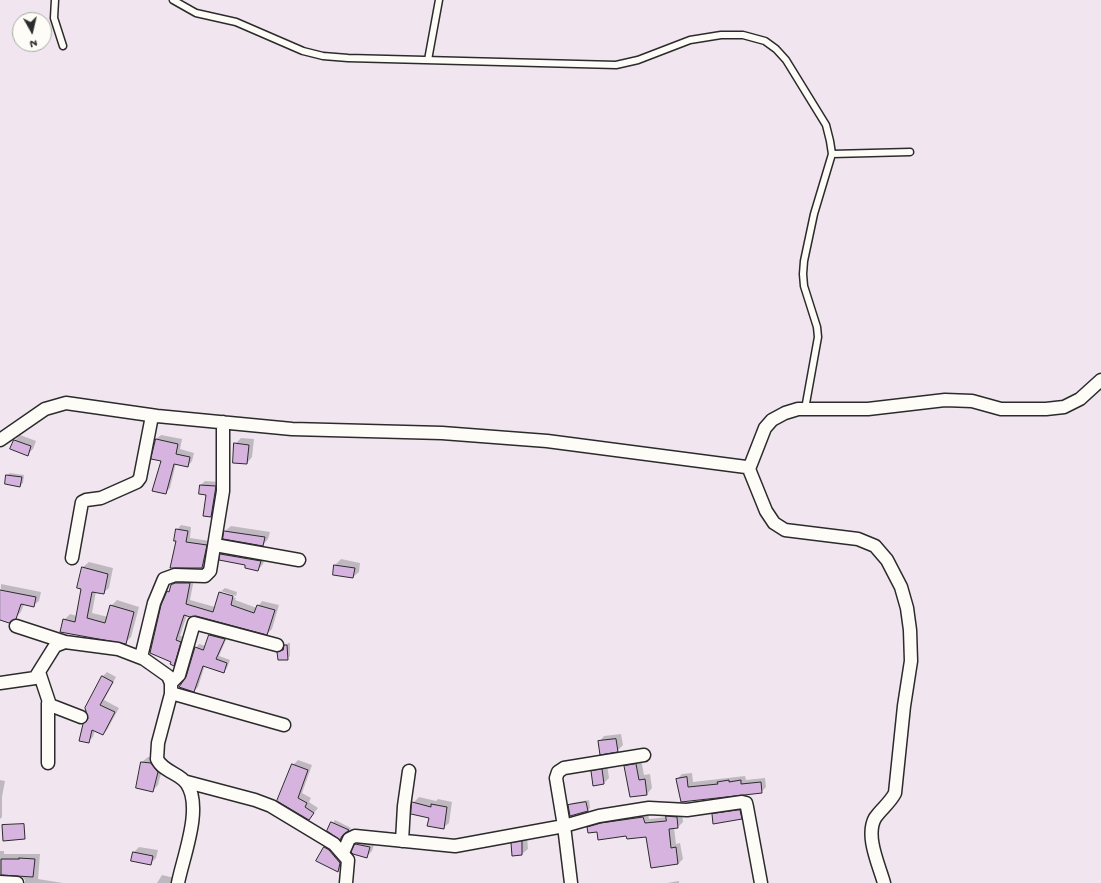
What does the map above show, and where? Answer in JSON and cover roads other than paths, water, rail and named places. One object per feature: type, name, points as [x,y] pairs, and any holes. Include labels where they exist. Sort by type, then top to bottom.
[{"type":"street","points":[[884,883],[872,840],[872,827],[875,818],[890,803],[895,793],[904,706],[911,661],[910,630],[907,608],[900,587],[887,560],[875,546],[858,539],[785,530],[774,523],[766,511],[749,469],[765,428],[772,420],[785,413],[805,409],[868,409],[945,400],[972,401],[1001,409],[1046,410],[1064,407],[1080,399],[1101,380]]},
{"type":"street","points":[[0,440],[45,409],[66,403],[152,416],[292,429],[442,433],[547,441],[741,466],[749,469]]},
{"type":"street","points":[[72,558],[82,502],[101,498],[137,482],[140,478],[152,416]]},
{"type":"street","points":[[141,657],[154,603],[164,579],[175,575],[208,575],[210,571],[216,545],[223,486],[223,422]]},
{"type":"street","points":[[216,545],[299,560]]},
{"type":"street","points":[[277,645],[194,623],[179,675],[171,688],[158,743],[157,759],[169,771],[187,782],[255,800],[271,806],[334,844],[343,853],[348,865],[346,883]]},
{"type":"street","points":[[16,626],[65,642],[118,649],[141,657],[168,676],[171,688]]},
{"type":"street","points":[[0,683],[33,679],[55,646],[65,642]]},
{"type":"street","points":[[39,672],[48,703],[48,763]]},
{"type":"street","points":[[171,688],[284,725]]},
{"type":"street","points":[[48,703],[81,717]]},
{"type":"street","points":[[570,883],[564,826],[556,778],[558,772],[564,768],[644,755]]},
{"type":"street","points":[[402,841],[404,806],[409,771]]},
{"type":"street","points":[[178,883],[193,823],[191,794],[187,782]]},
{"type":"street","points":[[343,853],[350,839],[355,836],[455,846],[564,826],[596,817],[649,808],[686,810],[708,805],[744,802],[747,807],[761,883]]},
{"type":"street","points":[[0,882],[16,883]]},
{"type":"lane","points":[[55,0],[54,18],[63,46]]},
{"type":"lane","points":[[173,0],[196,13],[236,22],[303,51],[323,56],[616,65],[638,60],[690,40],[721,35],[743,35],[765,41],[776,49],[786,60],[826,125],[832,154],[814,214],[804,261],[804,286],[817,327],[818,337],[805,409]]},
{"type":"lane","points":[[428,60],[439,0]]},
{"type":"lane","points":[[832,154],[910,152]]}]
